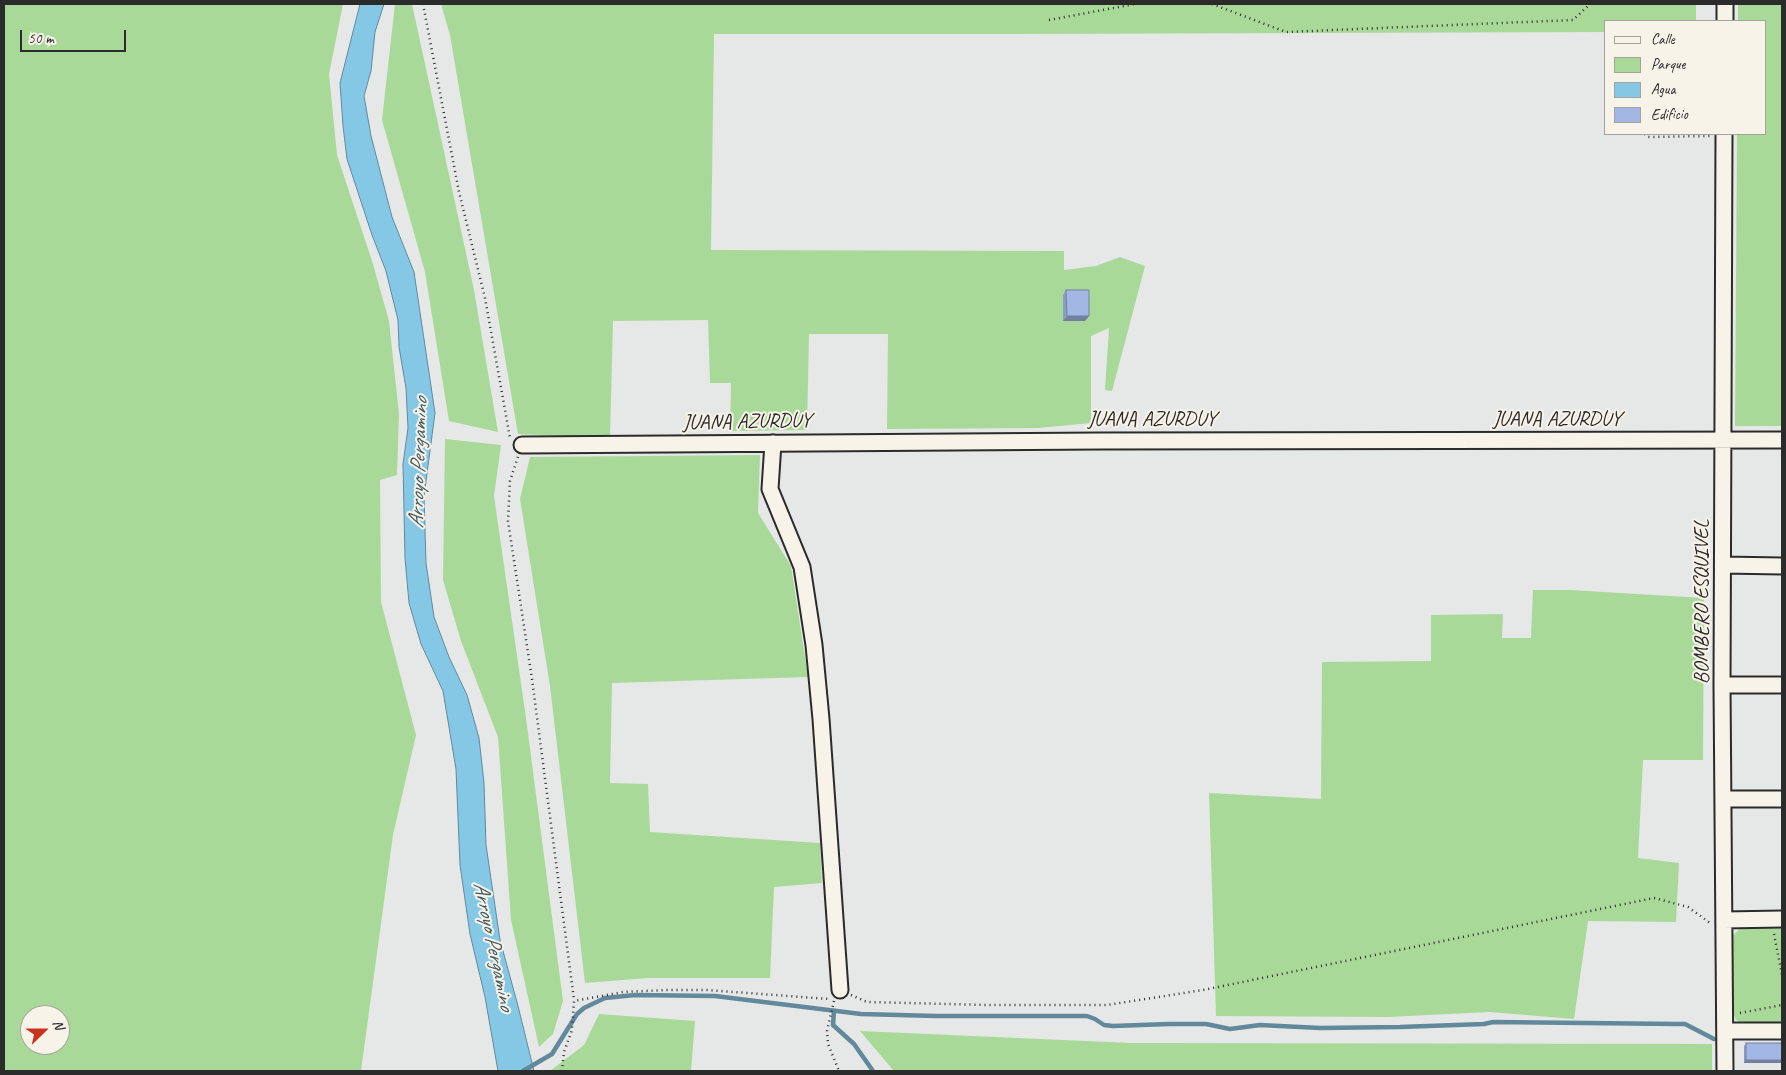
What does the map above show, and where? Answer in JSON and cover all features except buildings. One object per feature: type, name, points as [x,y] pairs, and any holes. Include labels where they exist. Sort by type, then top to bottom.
[{"type":"street","points":[[1725,4],[1725,20]]},
{"type":"street","name":"BOMBERO ESQUIVEL","points":[[1724,135],[1722,685],[1725,1071]]},
{"type":"street","name":"JUANA AZURDUY","points":[[522,445],[1091,441],[1782,440]]},
{"type":"street","points":[[773,443],[770,489],[802,566],[814,645],[823,738],[837,995]]},
{"type":"street","points":[[1723,565],[1782,566]]},
{"type":"street","points":[[1722,685],[1782,685]]},
{"type":"street","points":[[1723,799],[1782,799]]},
{"type":"street","points":[[1724,927],[1782,919]]},
{"type":"street","points":[[1725,1031],[1782,1031]]},
{"type":"path","points":[[423,4],[459,192],[485,298],[510,438],[522,445],[510,481],[508,521],[532,679],[574,1000],[572,1030],[564,1052],[562,1071]]},
{"type":"path","points":[[1049,20],[1135,4]]},
{"type":"path","points":[[1212,4],[1286,32],[1573,20],[1590,4]]},
{"type":"path","points":[[1646,135],[1647,138],[1724,135]]},
{"type":"path","points":[[574,1000],[623,992],[690,990],[837,995],[867,1002],[1107,1005],[1203,990],[1654,898],[1688,907],[1724,927]]},
{"type":"path","points":[[1774,933],[1782,975]]},
{"type":"path","points":[[837,995],[827,1031],[828,1044],[839,1071]]},
{"type":"path","points":[[1740,1013],[1782,1005]]},
{"type":"green space","points":[[4,4],[343,4],[329,74],[337,155],[373,264],[389,321],[399,414],[397,475],[380,480],[381,602],[416,735],[393,835],[361,1071],[4,1071]]},
{"type":"green space","points":[[395,4],[412,4],[474,290],[498,432],[449,421],[425,272],[382,120]]},
{"type":"green space","points":[[441,4],[1696,4],[1696,20],[1604,20],[1604,32],[714,34],[711,250],[1064,251],[1064,270],[1096,266],[1120,257],[1145,266],[1112,391],[1105,390],[1109,328],[1091,336],[1091,423],[1038,428],[887,429],[888,334],[809,334],[807,430],[730,431],[731,383],[710,383],[708,320],[613,321],[610,438],[518,434],[450,35]]},
{"type":"green space","points":[[1738,4],[1782,4],[1782,426],[1735,426],[1737,135],[1766,135],[1766,20],[1738,20]]},
{"type":"green space","points":[[445,439],[501,445],[494,496],[526,718],[563,1001],[553,1034],[539,1047],[511,920],[498,737],[461,641],[443,580]]},
{"type":"green space","points":[[760,455],[758,513],[791,566],[808,677],[612,683],[610,783],[648,784],[650,832],[820,843],[822,883],[774,887],[770,978],[648,978],[585,983],[550,686],[520,499],[530,457]]},
{"type":"green space","points":[[1533,590],[1570,590],[1704,598],[1703,760],[1643,760],[1638,858],[1679,863],[1676,922],[1588,921],[1574,1019],[1490,1012],[1388,1017],[1216,1016],[1209,793],[1321,799],[1322,662],[1431,661],[1431,615],[1503,614],[1502,638],[1531,638]]},
{"type":"green space","points":[[1782,927],[1782,1023],[1741,1023],[1736,1020],[1733,1013],[1732,936],[1741,928]]},
{"type":"green space","points":[[599,1014],[695,1021],[691,1071],[550,1071],[584,1045]]},
{"type":"green space","points":[[860,1031],[1131,1043],[1712,1044],[1712,1071],[894,1071]]},
{"type":"water","name":"Arroyo Pergamino","points":[[360,4],[384,4],[375,32],[371,71],[364,96],[371,136],[392,217],[414,272],[435,413],[424,496],[426,563],[434,617],[449,657],[467,695],[479,738],[484,783],[486,845],[500,940],[534,1071],[498,1071],[485,997],[470,934],[460,865],[456,769],[443,691],[421,644],[409,603],[405,558],[403,464],[408,428],[406,388],[399,347],[398,320],[386,271],[347,159],[343,126],[340,83]]},
{"type":"waterway","points":[[523,1071],[552,1054],[577,1014],[584,1008],[605,998],[635,995],[715,996],[861,1014],[1087,1016],[1104,1025],[1113,1026],[1206,1024],[1230,1029],[1260,1025],[1320,1028],[1400,1027],[1484,1024],[1493,1022],[1685,1024],[1714,1039]]},
{"type":"waterway","points":[[834,1011],[833,1025],[854,1044],[873,1071]]}]
